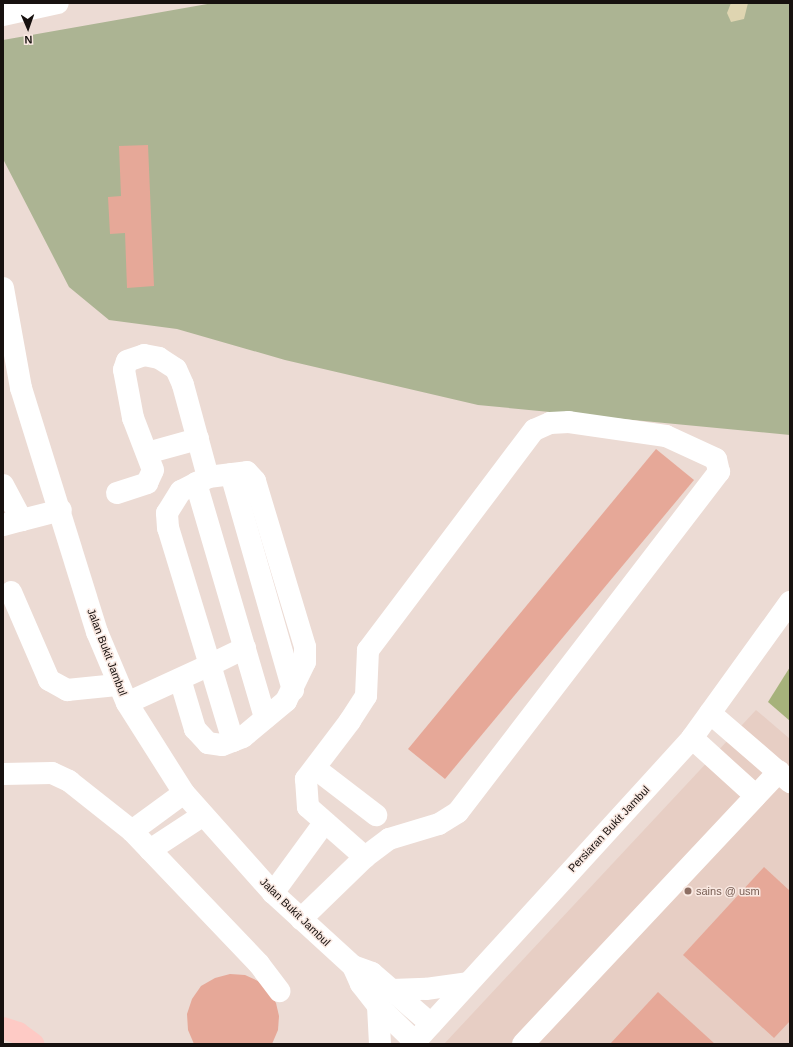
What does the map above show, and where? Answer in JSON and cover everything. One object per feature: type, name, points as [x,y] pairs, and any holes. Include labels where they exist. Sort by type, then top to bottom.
[{"type":"main road","points":[[3,1028],[18,1033],[33,1044]]},
{"type":"street","points":[[3,15],[58,3]]},
{"type":"street","name":"Jalan Bukit Jambul","points":[[3,288],[22,388],[61,510],[97,632],[122,694],[184,793],[202,816],[273,893],[301,919],[353,966],[372,973],[385,998],[414,1043]]},
{"type":"street","points":[[117,493],[147,483],[153,470],[133,418],[127,391],[125,365],[132,358],[144,355],[159,358],[176,369],[184,385],[198,439],[202,480],[245,648],[266,718]]},
{"type":"street","points":[[301,919],[365,857],[389,839],[439,824],[458,812],[719,472],[716,459],[666,436],[569,422],[550,423],[534,430],[368,650],[366,696],[316,769],[306,779],[308,806],[324,824],[365,857]]},
{"type":"street","points":[[147,453],[198,439]]},
{"type":"street","points":[[180,679],[196,729],[208,743],[222,745],[233,741],[243,737],[286,701],[293,690],[305,662],[305,647],[255,481],[246,472],[202,480],[181,491],[167,513],[168,528],[233,741]]},
{"type":"street","points":[[3,485],[12,522],[61,510]]},
{"type":"street","points":[[11,592],[49,680],[67,690],[122,694],[180,679],[245,648]]},
{"type":"street","name":"Persiaran Bukit Jambul","points":[[414,1043],[692,738],[790,602]]},
{"type":"street","points":[[523,1044],[756,796],[785,777],[710,714]]},
{"type":"street","points":[[692,738],[756,796]]},
{"type":"street","points":[[316,769],[376,815]]},
{"type":"street","points":[[3,774],[52,773],[70,781],[132,831],[259,964],[279,991]]},
{"type":"street","points":[[132,831],[184,793]]},
{"type":"street","points":[[150,850],[202,816]]},
{"type":"street","points":[[273,893],[324,824]]},
{"type":"street","points":[[380,1044],[385,998],[426,989],[468,983]]},
{"type":"street","name":"Jalan Bukit Jambul","points":[[385,998],[431,1024]]},
{"type":"shaded area","name":"sains @ usm","points":[[756,710],[790,739],[790,1044],[444,1044]]},
{"type":"green space","points":[[213,3],[790,3],[790,435],[478,405],[285,360],[177,329],[109,320],[69,287],[3,159],[3,40]]},
{"type":"green space","points":[[790,667],[790,721],[768,702]]},
{"type":"sand","points":[[731,3],[748,3],[744,19],[731,22],[727,13]]},
{"type":"building","points":[[148,145],[154,286],[127,288],[125,233],[110,234],[108,197],[121,196],[119,146]]},
{"type":"building","points":[[656,449],[694,480],[445,779],[408,749]]},
{"type":"building","points":[[764,867],[790,891],[790,1021],[774,1038],[683,955]]},
{"type":"building","points":[[230,974],[245,975],[258,981],[268,990],[276,1003],[279,1016],[278,1030],[272,1044],[194,1044],[188,1030],[187,1014],[192,999],[201,986],[215,978]]},
{"type":"building","points":[[658,992],[715,1044],[610,1044]]},
{"type":"place","name":"sains @ usm","points":[[688,891]]}]
